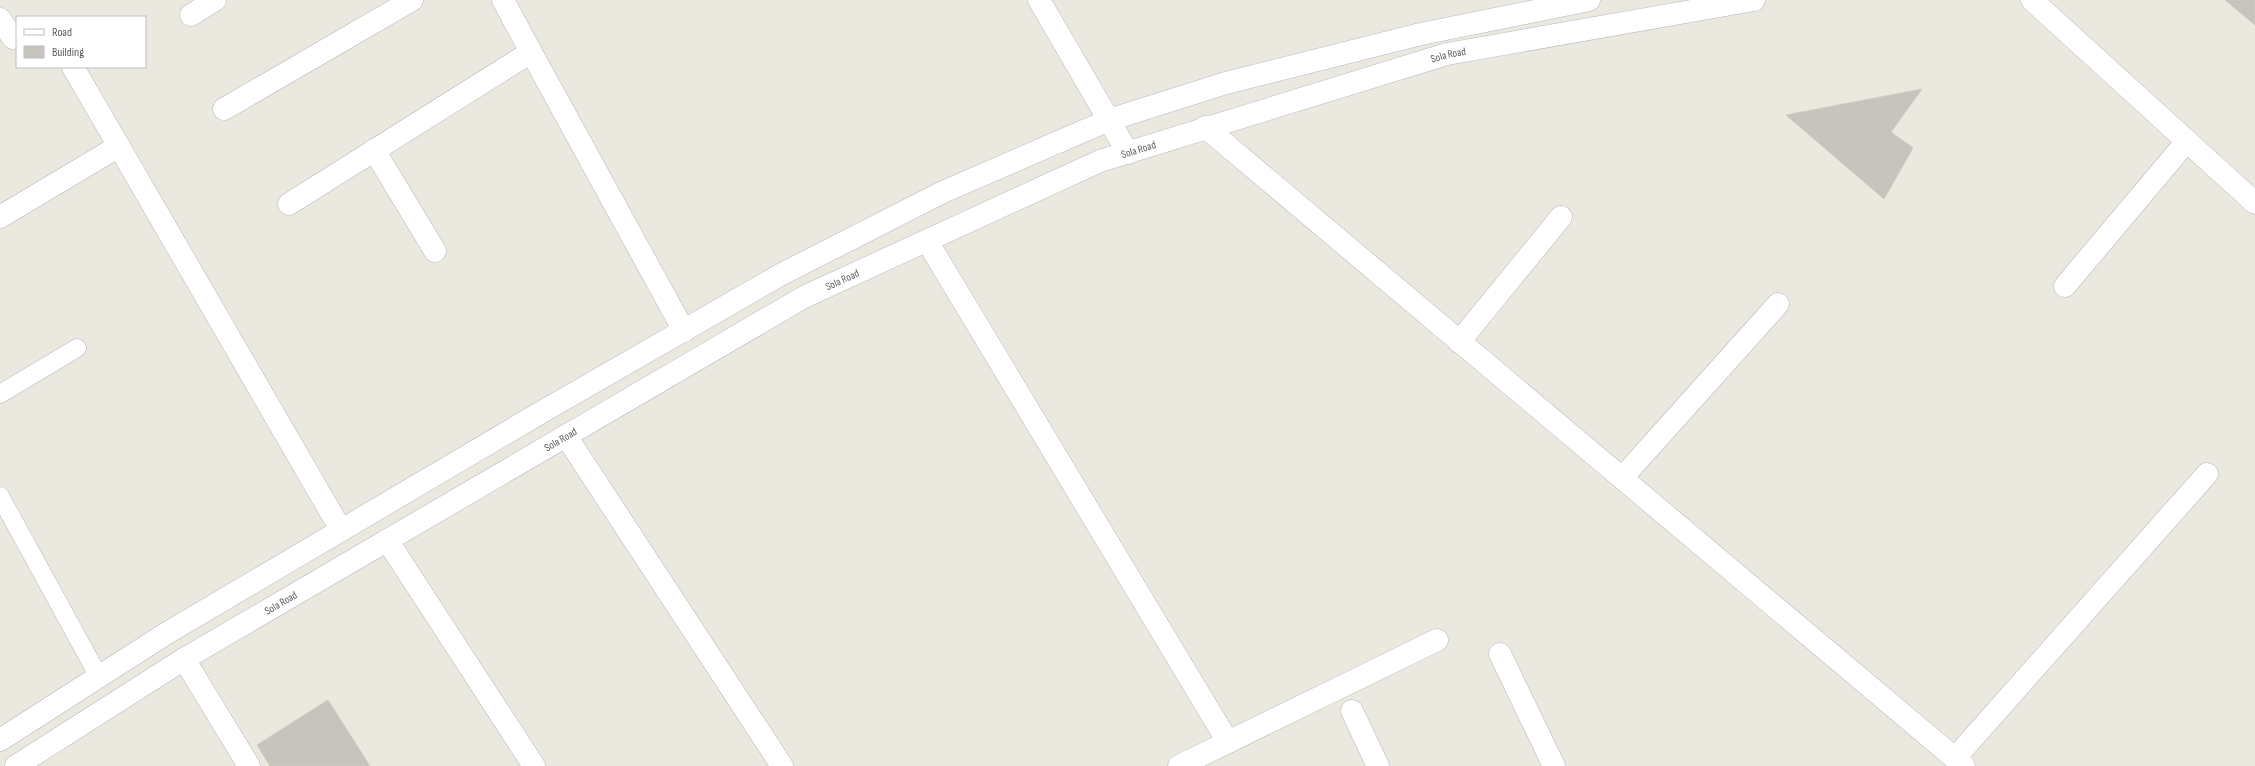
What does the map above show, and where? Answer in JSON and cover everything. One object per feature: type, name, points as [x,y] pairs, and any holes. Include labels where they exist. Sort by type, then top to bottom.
[{"type":"street","points":[[191,15],[215,0]]},
{"type":"street","points":[[224,109],[412,0]]},
{"type":"street","points":[[503,0],[684,331]]},
{"type":"street","points":[[1039,0],[1128,153]]},
{"type":"street","points":[[1,738],[167,633],[780,275],[943,192],[1109,120],[1233,81],[1421,34],[1589,0]]},
{"type":"street","name":"Sola Road","points":[[16,766],[184,659],[804,298],[1100,161],[1447,54],[1754,0]]},
{"type":"street","points":[[2032,0],[2255,203]]},
{"type":"street","points":[[0,19],[13,38]]},
{"type":"street","points":[[289,204],[531,52]]},
{"type":"street","points":[[74,68],[341,530]]},
{"type":"street","points":[[1205,128],[1960,762],[2207,474]]},
{"type":"street","points":[[2065,286],[2187,141]]},
{"type":"street","points":[[0,217],[119,146]]},
{"type":"street","points":[[374,150],[435,251]]},
{"type":"street","points":[[1460,342],[1560,217]]},
{"type":"street","points":[[927,241],[1228,742]]},
{"type":"street","points":[[1622,478],[1778,304]]},
{"type":"street","points":[[566,436],[782,766]]},
{"type":"street","points":[[387,540],[534,766]]},
{"type":"street","points":[[1179,766],[1437,640]]},
{"type":"street","points":[[1500,654],[1554,766]]},
{"type":"street","points":[[184,659],[248,766]]},
{"type":"street","points":[[1352,711],[1378,766]]},
{"type":"lane","points":[[0,394],[77,348]]},
{"type":"lane","points":[[0,496],[99,677]]},
{"type":"building","points":[[2225,0],[2255,0],[2255,25]]},
{"type":"building","points":[[1922,89],[1891,132],[1913,148],[1884,199],[1786,115]]},
{"type":"building","points":[[328,700],[370,766],[270,766],[257,745]]}]
